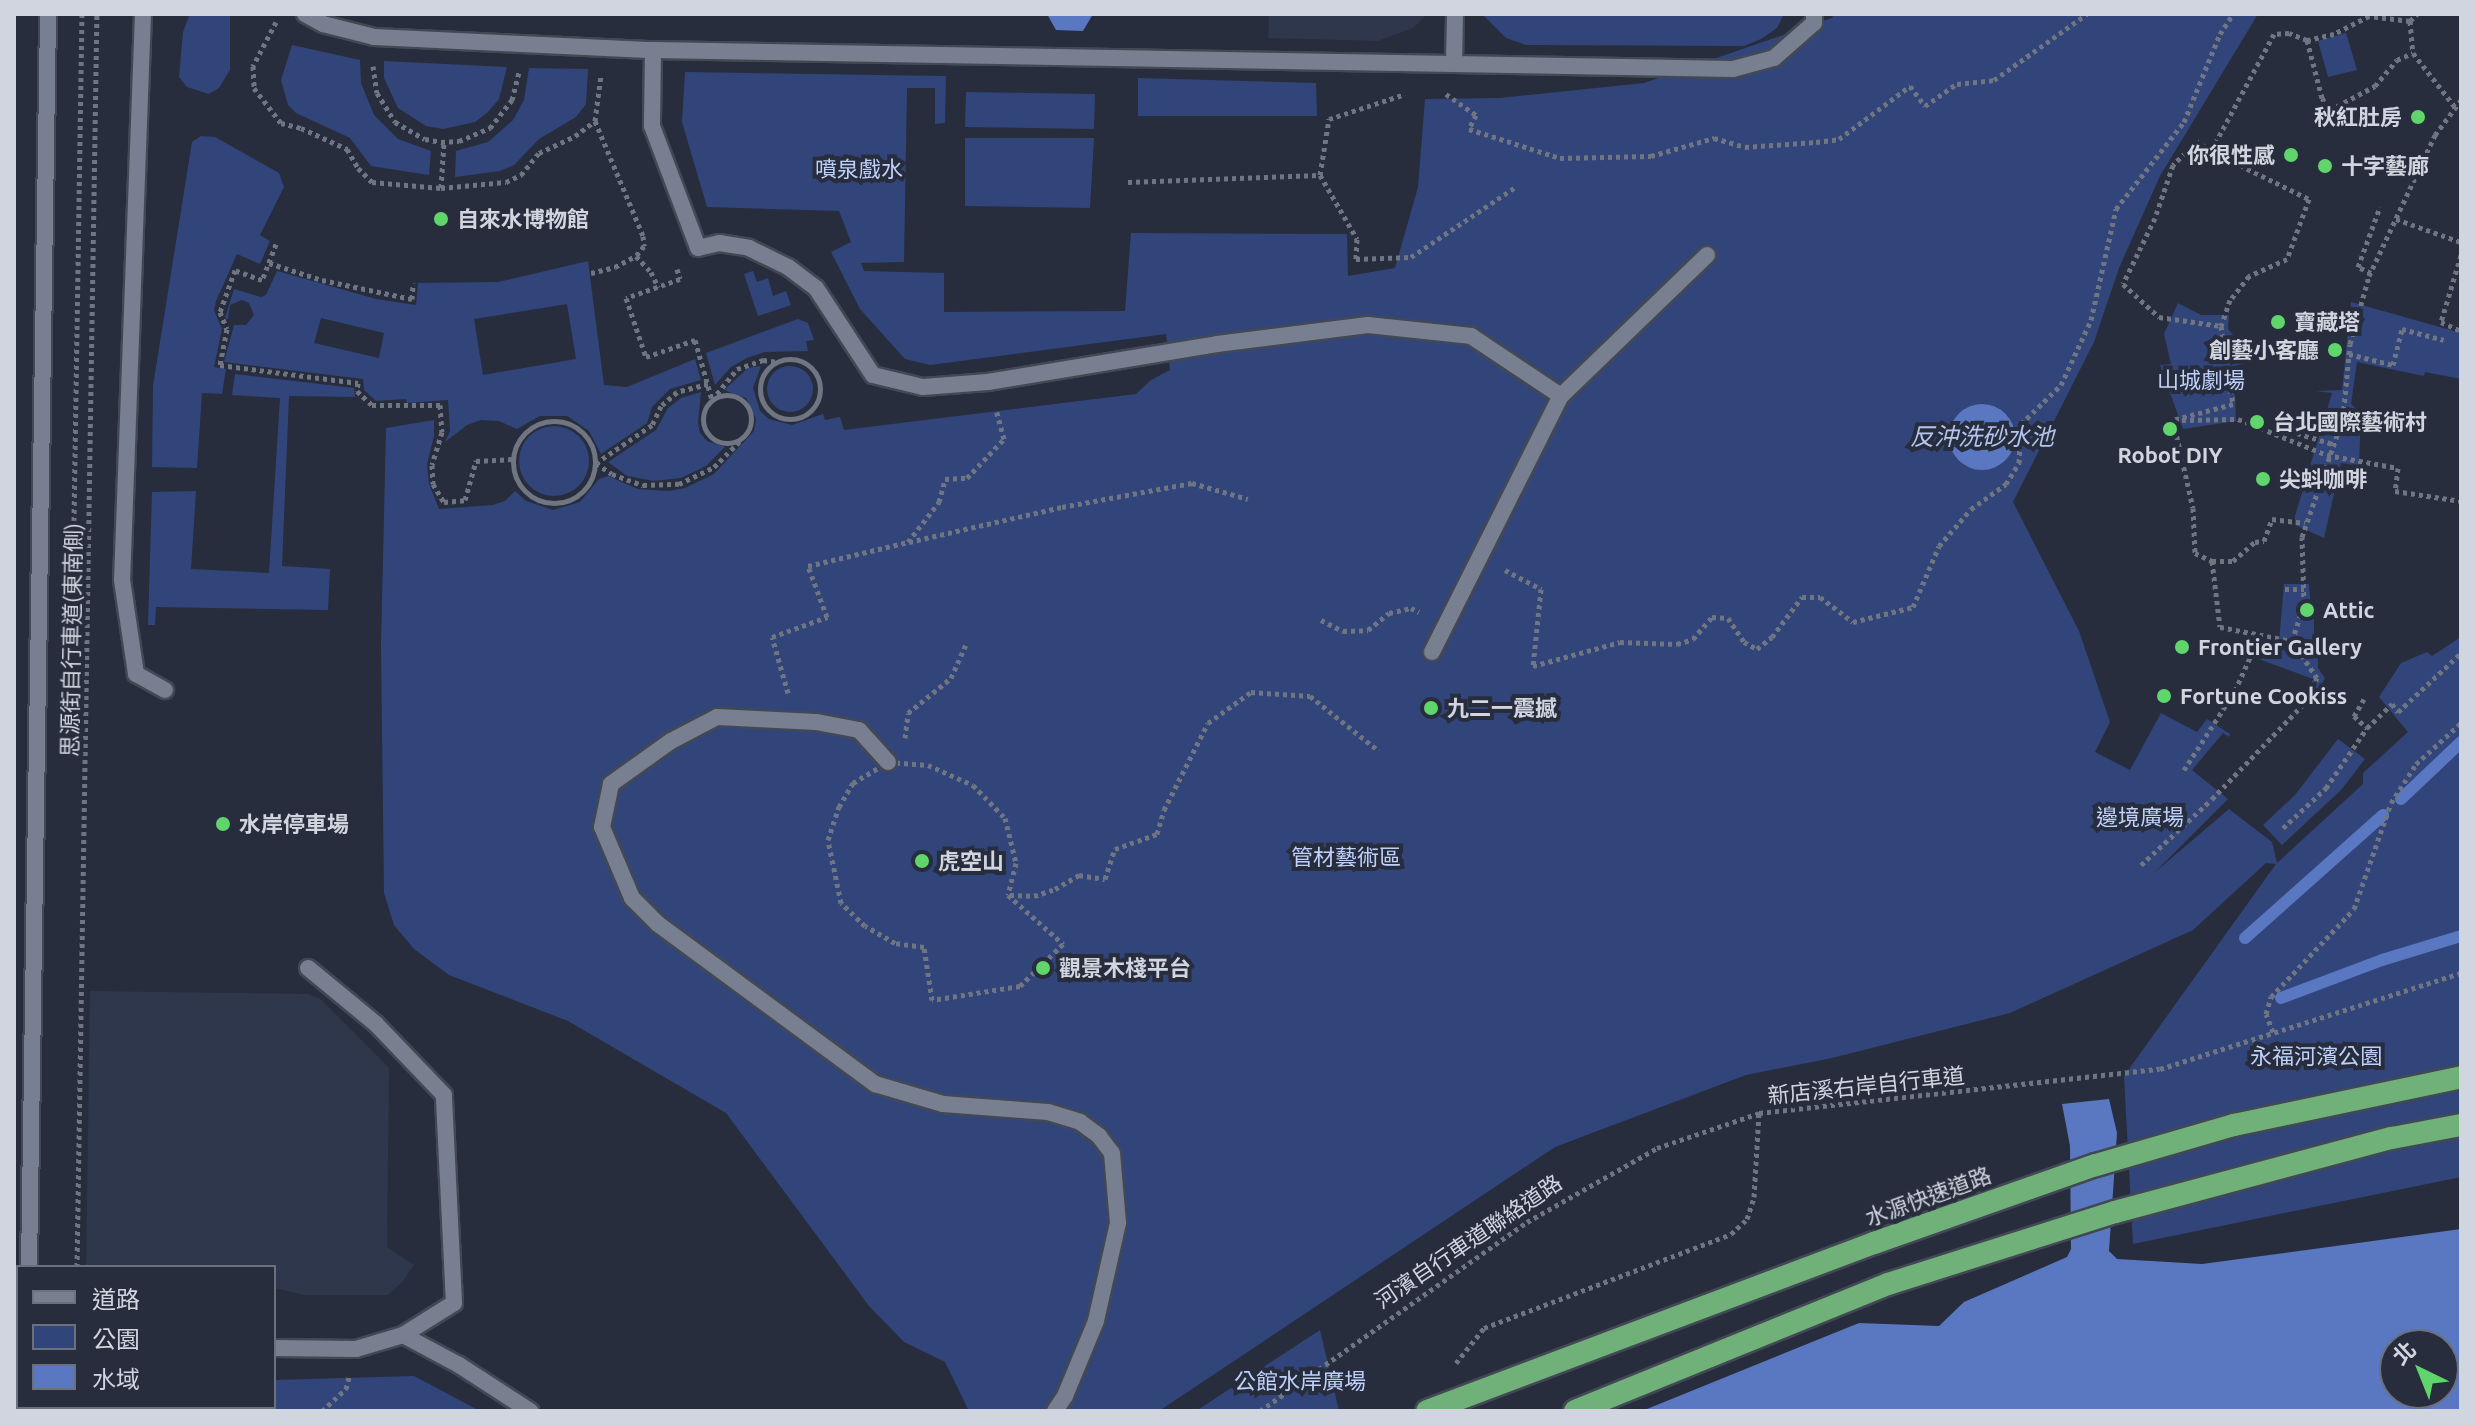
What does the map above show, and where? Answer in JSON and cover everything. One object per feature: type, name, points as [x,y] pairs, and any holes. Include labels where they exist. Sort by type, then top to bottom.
[{"type":"highway","name":"水源快速道路","points":[[1427,1411],[1874,1243],[2096,1165],[2234,1125],[2461,1077]]},
{"type":"highway","points":[[1575,1411],[1888,1284],[2115,1212],[2392,1138],[2461,1125]]},
{"type":"street","points":[[29,1265],[48,14]]},
{"type":"street","points":[[143,14],[122,580],[136,674],[165,690]]},
{"type":"street","points":[[305,14],[323,24],[374,37],[521,46],[1733,69],[1774,58],[1814,18],[1829,14]]},
{"type":"street","points":[[1454,62],[1455,14]]},
{"type":"street","points":[[653,50],[652,126],[698,248],[719,243],[749,248],[798,274],[816,288],[873,375],[923,387],[988,382],[1217,344],[1368,325],[1471,336],[1561,396]]},
{"type":"street","points":[[1432,652],[1561,396],[1707,255]]},
{"type":"street","points":[[895,762],[859,730],[795,721],[717,717],[671,741],[611,784],[602,827],[617,869],[632,898],[658,924],[875,1084],[943,1104],[1048,1112],[1080,1122],[1099,1136],[1112,1153],[1118,1223],[1096,1321],[1065,1396],[1055,1411]]},
{"type":"street","points":[[276,1348],[356,1349],[403,1335],[454,1303],[444,1095],[376,1024],[308,968]]},
{"type":"street","points":[[403,1335],[459,1365],[530,1411]]},
{"type":"path","name":"思源街自行車道(東南側)","points":[[77,1265],[97,14]]},
{"type":"path","points":[[281,14],[253,66],[254,88],[266,109],[281,123],[301,128],[347,149],[358,168],[372,182],[441,188],[506,182],[521,175],[539,153],[575,136],[595,121]]},
{"type":"path","points":[[1454,62],[1442,92],[1476,115],[1469,129],[1560,158],[1651,156],[1714,138],[1745,147],[1839,139],[1910,86],[1925,106],[1957,84],[1994,80],[2087,14]]},
{"type":"path","points":[[1479,557],[1541,589],[1533,666],[1620,642],[1677,644],[1693,639],[1712,617],[1728,618],[1744,642],[1757,649],[1772,637],[1802,597],[1820,597],[1853,622],[1913,607],[1939,546],[1971,509],[2006,484],[2019,463],[2021,424],[2061,385],[2091,320],[2116,209],[2184,122],[2220,34],[2233,14]]},
{"type":"path","points":[[2410,21],[2417,14]]},
{"type":"path","points":[[2211,151],[2274,34],[2289,33],[2307,40],[2334,34],[2369,16],[2410,21]]},
{"type":"path","points":[[2410,21],[2413,53],[2455,107]]},
{"type":"path","points":[[374,37],[373,77],[384,109],[409,132],[444,142],[475,136],[502,115],[517,85],[521,46]]},
{"type":"path","points":[[2307,40],[2322,98],[2330,110],[2375,86],[2397,60],[2413,53]]},
{"type":"path","points":[[591,273],[615,267],[636,256],[644,246],[643,236],[595,121],[604,49]]},
{"type":"path","points":[[1417,90],[1329,119],[1320,175],[1357,239],[1356,259],[1411,257],[1514,188]]},
{"type":"path","points":[[2292,641],[2304,604],[2302,537],[2305,523],[2327,455],[2343,418],[2349,354],[2371,273],[2435,135],[2461,100]]},
{"type":"path","points":[[2173,420],[2233,404],[2221,326],[2230,300],[2249,276],[2287,259],[2309,199],[2211,151],[2197,141],[2173,165],[2155,218],[2123,284],[2159,317],[2221,326]]},
{"type":"path","points":[[441,188],[444,142]]},
{"type":"path","points":[[1128,182],[1320,175]]},
{"type":"path","points":[[2371,273],[2358,267],[2380,207]]},
{"type":"path","points":[[2396,219],[2461,242]]},
{"type":"path","points":[[276,244],[262,280],[235,270],[220,312],[227,329],[220,365],[358,383],[357,391],[372,405],[440,405],[442,432],[432,465],[433,484],[444,502],[465,500],[476,461],[513,459]]},
{"type":"path","points":[[698,248],[673,257],[680,279],[626,298],[646,357],[695,340],[712,400]]},
{"type":"path","points":[[2461,255],[2441,322],[2461,331]]},
{"type":"path","points":[[636,256],[651,272],[658,287]]},
{"type":"path","points":[[269,263],[322,280],[412,299],[413,283]]},
{"type":"path","points":[[2349,354],[2393,365],[2402,329],[2444,340]]},
{"type":"path","points":[[742,439],[729,443],[717,441],[707,434],[703,422],[705,410],[737,369],[763,360],[800,360],[823,381],[819,397],[811,410],[797,418],[781,418],[768,409],[761,396],[762,380],[770,366],[778,362]]},
{"type":"path","points":[[908,542],[939,502],[945,479],[967,478],[1004,439],[988,382]]},
{"type":"path","points":[[596,463],[652,425],[661,406],[677,392],[708,384]]},
{"type":"path","points":[[596,463],[612,474],[643,485],[679,484],[714,467],[742,439],[749,429],[751,417],[746,405],[737,397],[724,395],[712,400]]},
{"type":"path","points":[[2173,420],[2238,419],[2327,455],[2398,468],[2395,491],[2461,501]]},
{"type":"path","points":[[555,420],[581,430],[591,441],[596,463],[590,483],[580,494],[553,503],[527,493],[517,482],[513,459],[518,440],[528,429],[555,420]]},
{"type":"path","points":[[2173,420],[2193,508],[2195,553],[2212,561],[2233,561],[2255,542],[2264,541],[2272,519],[2305,523]]},
{"type":"path","points":[[2297,433],[2332,444]]},
{"type":"path","points":[[795,721],[772,637],[827,617],[808,566],[1062,507],[1192,483],[1248,499]]},
{"type":"path","points":[[2141,865],[2212,799],[2311,696],[2317,678],[2292,641],[2220,627],[2212,561]]},
{"type":"path","points":[[2285,589],[2304,589]]},
{"type":"path","points":[[1321,620],[1343,631],[1368,630],[1389,613],[1411,608],[1444,626]]},
{"type":"path","points":[[2184,770],[2235,691],[2250,657],[2252,634]]},
{"type":"path","points":[[895,762],[908,713],[951,678],[966,645]]},
{"type":"path","points":[[2283,828],[2326,788],[2367,728],[2392,704],[2398,712],[2461,653]]},
{"type":"path","points":[[1008,895],[1034,896],[1055,889],[1079,875],[1105,879],[1115,849],[1157,834],[1164,810],[1208,723],[1251,692],[1310,696],[1379,751]]},
{"type":"path","points":[[2364,699],[2354,716],[2367,728]]},
{"type":"path","points":[[2273,1032],[2266,1014],[2271,997],[2354,909],[2391,803],[2416,764],[2461,723]]},
{"type":"path","points":[[895,762],[928,765],[973,785],[1005,818],[1016,863],[1008,895],[1063,944],[1020,986],[932,1000],[924,947],[895,943],[865,926],[841,903],[828,840],[839,807],[853,783],[895,762]]},
{"type":"path","name":"新店溪右岸自行車道","points":[[1446,1376],[1484,1328],[1731,1234],[1747,1219],[1754,1197],[1759,1113],[2160,1069],[2461,973]]},
{"type":"path","name":"河濱自行車道聯絡道路","points":[[1260,1411],[1527,1222],[1657,1148],[1759,1113]]},
{"type":"path","points":[[322,1411],[346,1389],[356,1349]]},
{"type":"shaded area","points":[[1269,14],[1427,14],[1413,28],[1378,41],[1268,38]]},
{"type":"shaded area","points":[[90,991],[308,994],[319,998],[389,1068],[387,1247],[414,1265],[388,1295],[305,1295],[276,1288],[276,1265],[86,1265]]},
{"type":"green space","points":[[190,14],[230,14],[230,70],[219,88],[209,94],[187,87],[179,77],[183,32]]},
{"type":"green space","points":[[1482,14],[1784,14],[1777,28],[1744,46],[1526,45],[1506,38]]},
{"type":"green space","points":[[1834,14],[2258,14],[2160,176],[2119,268],[2094,342],[2013,502],[2079,631],[2110,722],[2095,752],[2130,770],[2161,713],[2197,732],[2207,719],[2230,734],[2229,737],[2223,733],[2192,770],[2228,799],[2154,873],[2229,809],[2272,842],[2277,863],[2363,784],[2363,773],[2408,732],[2379,697],[2401,663],[2427,652],[2432,656],[2461,637],[2461,1177],[2133,1244],[2124,1076],[2276,864],[2266,863],[2193,930],[2010,1013],[1832,1058],[1746,1075],[1555,1147],[1159,1411],[969,1411],[945,1362],[904,1342],[869,1306],[726,1113],[568,1021],[449,975],[414,949],[394,925],[384,893],[381,645],[386,428],[434,420],[434,436],[427,464],[429,484],[439,509],[493,505],[505,501],[515,491],[526,501],[553,510],[580,502],[599,479],[608,476],[638,489],[669,491],[685,488],[714,474],[754,431],[756,419],[746,398],[724,390],[748,368],[761,366],[753,388],[760,411],[769,419],[792,425],[823,414],[825,420],[840,417],[844,430],[1136,394],[1151,380],[1170,370],[1166,334],[930,365],[905,359],[860,309],[831,252],[851,242],[839,211],[707,207],[682,122],[685,72],[946,76],[945,123],[935,124],[935,88],[907,88],[904,262],[861,263],[864,271],[944,273],[944,312],[1125,311],[1131,233],[1347,234],[1348,276],[1395,268],[1418,187],[1425,99],[1499,98],[1644,83],[1832,18]]},
{"type":"green space","points":[[2346,33],[2357,70],[2328,77],[2318,41]]},
{"type":"green space","points":[[292,45],[360,60],[361,83],[374,115],[398,139],[431,151],[429,175],[371,166],[350,138],[296,113],[288,105],[281,80]]},
{"type":"green space","points":[[384,61],[507,67],[499,99],[488,112],[475,122],[443,129],[426,126],[398,108],[384,78]]},
{"type":"green space","points":[[529,68],[588,69],[586,104],[576,117],[539,139],[514,165],[500,171],[455,177],[456,151],[488,142],[513,120],[524,100]]},
{"type":"green space","points":[[1138,78],[1316,83],[1317,116],[1138,116]]},
{"type":"green space","points":[[966,92],[1095,94],[1094,129],[965,127]]},
{"type":"green space","points":[[201,136],[215,137],[279,173],[284,187],[260,235],[270,241],[260,264],[237,254],[216,301],[214,310],[222,329],[214,367],[226,369],[222,394],[202,393],[197,468],[152,467],[153,386],[192,142]]},
{"type":"green space","points":[[965,138],[1094,138],[1090,208],[965,206]]},
{"type":"green space","points":[[588,261],[604,385],[627,387],[695,359],[701,380],[670,389],[652,407],[647,423],[601,454],[589,431],[567,416],[540,416],[517,429],[499,421],[481,420],[467,425],[445,442],[450,431],[448,400],[407,403],[406,399],[376,401],[364,390],[363,379],[224,362],[234,325],[246,325],[254,315],[249,303],[242,300],[230,305],[228,319],[225,318],[234,289],[261,297],[266,295],[277,271],[376,299],[416,305],[418,283],[498,282]],"holes":[[[567,304],[576,359],[483,375],[474,319]],[[321,318],[384,333],[379,358],[314,343]]]},
{"type":"green space","points":[[753,271],[757,282],[768,278],[773,296],[786,291],[791,305],[758,316],[744,274]]},
{"type":"green space","points":[[2351,302],[2461,333],[2461,379],[2425,372],[2424,376],[2357,362],[2351,404],[2361,413],[2359,466],[2341,463],[2324,538],[2295,525],[2295,516],[2332,393],[2315,391],[2342,390]]},
{"type":"green space","name":"山城劇場","points":[[2178,303],[2201,315],[2229,315],[2228,329],[2254,361],[2234,366],[2236,421],[2183,429],[2160,365],[2171,364],[2164,334]]},
{"type":"green space","points":[[798,319],[808,323],[814,340],[806,341],[808,351],[765,352],[747,358],[731,367],[715,385],[706,353]]},
{"type":"green space","points":[[790,366],[806,373],[813,389],[806,405],[790,412],[774,405],[767,389],[774,373]]},
{"type":"green space","points":[[235,374],[354,388],[355,397],[289,396],[282,566],[330,569],[328,610],[156,607],[155,625],[148,625],[152,492],[196,491],[191,569],[269,573],[280,398],[232,395]]},
{"type":"green space","points":[[701,392],[700,433],[707,441],[725,447],[706,466],[681,478],[654,481],[627,476],[608,462],[656,430],[668,408],[681,398]]},
{"type":"green space","points":[[547,426],[561,426],[583,441],[589,461],[587,474],[579,486],[561,496],[547,496],[525,481],[519,468],[519,454],[534,432]]},
{"type":"green space","points":[[2284,584],[2309,584],[2311,609],[2314,610],[2314,656],[2318,656],[2318,668],[2325,678],[2314,698],[2307,695],[2313,679],[2253,657],[2256,638],[2279,642]]},
{"type":"green space","points":[[2338,739],[2365,759],[2341,790],[2282,845],[2263,825],[2295,795]]},
{"type":"green space","name":"公館水岸廣場","points":[[1320,1330],[1339,1411],[1196,1411]]},
{"type":"green space","points":[[414,1376],[480,1411],[87,1411],[276,1409],[276,1380]]},
{"type":"water","points":[[1047,14],[1093,14],[1083,31],[1056,30]]},
{"type":"water","name":"反沖洗砂水池","points":[[1988,404],[2006,413],[2013,424],[2013,450],[2006,461],[1995,468],[1976,470],[1958,461],[1951,450],[1949,431],[1958,413],[1969,406]]},
{"type":"water","points":[[2109,1099],[2117,1133],[2109,1251],[2117,1259],[2202,1264],[2461,1229],[2461,1411],[1642,1411],[1859,1323],[1939,1326],[1964,1302],[2067,1257],[2071,1249],[2070,1146],[2062,1104]]},
{"type":"waterway","points":[[2401,799],[2461,742]]},
{"type":"waterway","points":[[2245,938],[2383,815]]},
{"type":"waterway","points":[[2281,998],[2382,960],[2461,936]]},
{"type":"place","name":"秋紅肚房","points":[[2418,117]]},
{"type":"place","name":"你很性感","points":[[2291,155]]},
{"type":"place","name":"十字藝廊","points":[[2325,166]]},
{"type":"place","name":"自來水博物館","points":[[441,219]]},
{"type":"place","name":"寶藏塔","points":[[2278,322]]},
{"type":"place","name":"創藝小客廳","points":[[2335,350]]},
{"type":"place","name":"台北國際藝術村","points":[[2257,422]]},
{"type":"place","name":"Robot DIY","points":[[2170,429]]},
{"type":"place","name":"尖蚪咖啡","points":[[2263,479]]},
{"type":"place","name":"Attic","points":[[2307,610]]},
{"type":"place","name":"Frontier Gallery","points":[[2182,647]]},
{"type":"place","name":"Fortune Cookiss","points":[[2164,696]]},
{"type":"place","name":"九二一震撼","points":[[1431,708]]},
{"type":"place","name":"水岸停車場","points":[[223,824]]},
{"type":"place","name":"虎空山","points":[[922,861]]},
{"type":"place","name":"觀景木棧平台","points":[[1043,968]]},
{"type":"park label","name":"噴泉戲水","points":[[859,169]]},
{"type":"park label","name":"邊境廣場","points":[[2140,817]]},
{"type":"park label","name":"管材藝術區","points":[[1346,857]]},
{"type":"park label","name":"永福河濱公園","points":[[2316,1056]]}]
